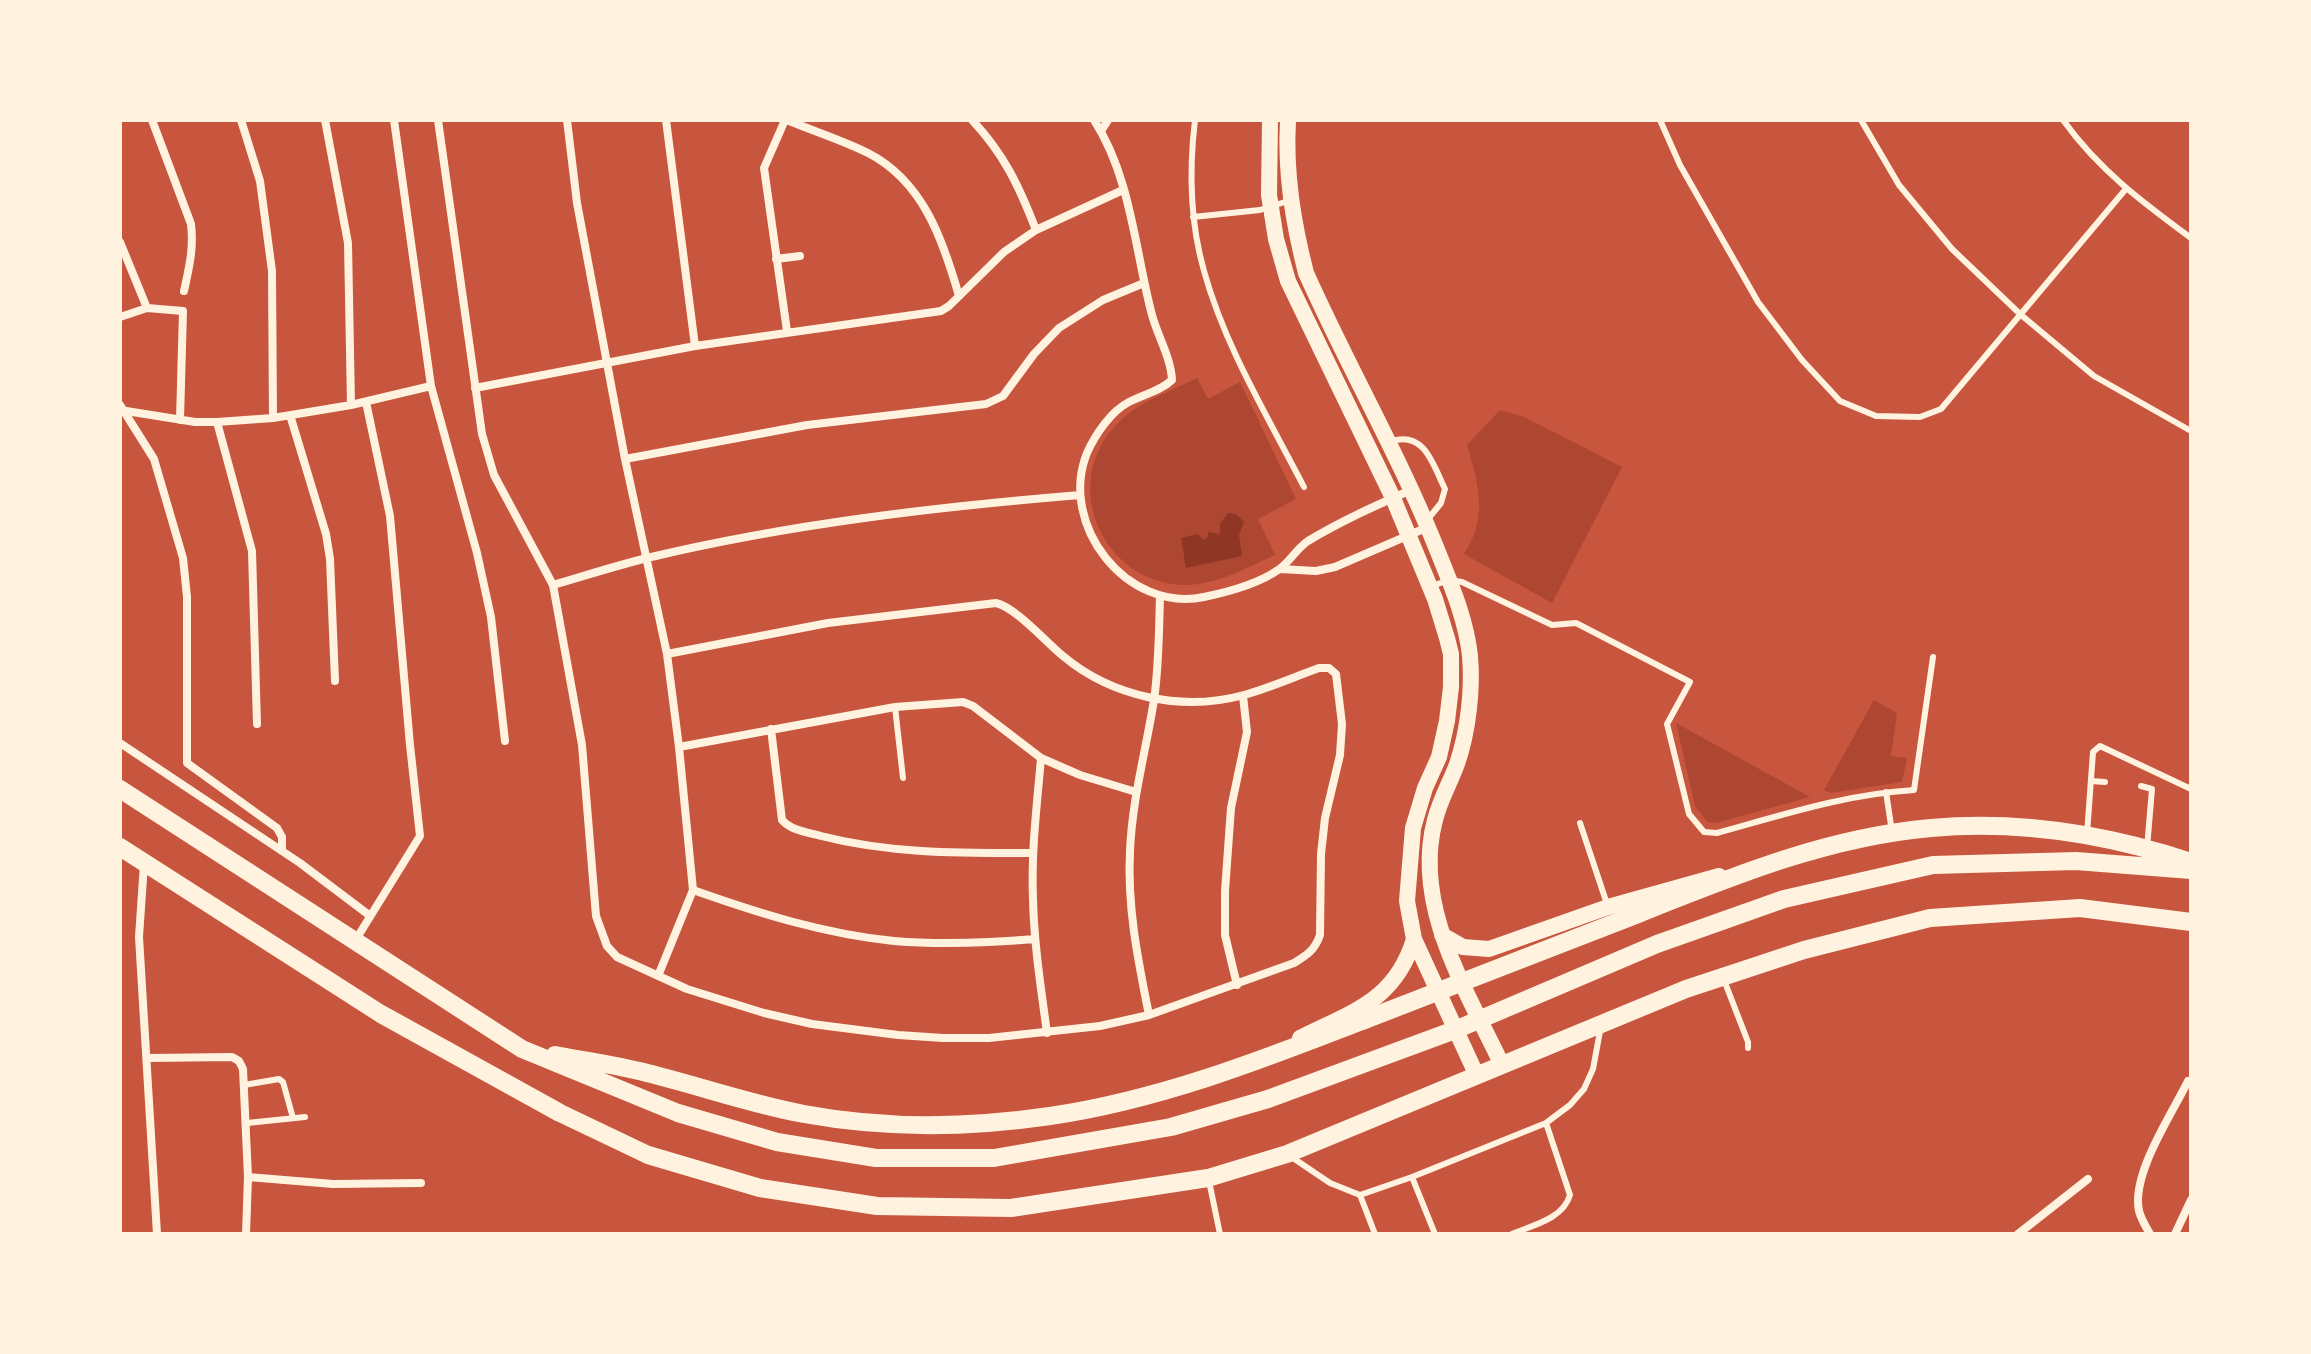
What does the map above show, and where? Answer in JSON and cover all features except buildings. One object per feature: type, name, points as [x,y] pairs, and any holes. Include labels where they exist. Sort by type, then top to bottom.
[{"type":"main road","points":[[1270,120],[1268,170],[1271,207],[1288,281],[1393,498],[1430,586],[1447,638],[1451,687],[1444,739],[1413,828],[1407,901],[1414,939],[1477,1076]]},
{"type":"main road","points":[[1288,120],[1287,171],[1306,273],[1427,524],[1463,622],[1471,670],[1463,743],[1438,809],[1430,842],[1431,891],[1442,935],[1502,1065]]},
{"type":"main road","points":[[120,789],[522,1049],[678,1113],[777,1142],[876,1158],[994,1158],[1171,1127],[1268,1099],[1455,1030],[1657,944],[1784,899],[1933,865],[2076,861],[2191,870]]},
{"type":"main road","points":[[1442,935],[1468,949],[1489,949],[1608,907],[1700,880],[1892,832],[1995,825],[2087,834],[2191,862]]},
{"type":"main road","points":[[120,847],[381,1014],[560,1113],[648,1155],[760,1188],[877,1206],[1011,1208],[1208,1178],[1287,1154],[1602,1021],[1723,976],[1804,950],[1930,918],[2080,908],[2191,922]]},
{"type":"main road","points":[[522,1049],[622,1067],[772,1107],[840,1119],[901,1125],[1003,1122],[1073,1112],[1169,1090],[1249,1064],[1748,870]]},
{"type":"main road","points":[[1249,1064],[1380,996],[1398,975],[1414,939]]},
{"type":"street","points":[[152,120],[191,224],[193,242],[184,291]]},
{"type":"street","points":[[241,120],[260,181],[272,271],[273,418]]},
{"type":"street","points":[[325,120],[348,243],[351,405]]},
{"type":"street","points":[[394,120],[431,386],[477,553],[491,617],[505,741]]},
{"type":"street","points":[[438,120],[486,453],[494,475],[553,585],[582,745],[596,916],[607,946],[617,957],[729,1002],[812,1024],[898,1035],[989,1038],[1047,1033],[1149,1015],[1294,963],[1310,953],[1317,944],[1320,935],[1321,854],[1325,818],[1340,755],[1342,724],[1336,674],[1329,668],[1319,668],[1243,696],[1194,702],[1127,693],[1089,675],[1013,610],[996,603],[828,623],[667,654]]},
{"type":"street","points":[[567,120],[577,203],[606,364],[667,654],[679,747],[693,890],[658,976]]},
{"type":"street","points":[[666,120],[695,346]]},
{"type":"street","points":[[787,331],[764,168],[786,120],[870,154],[914,190],[941,239],[959,296]]},
{"type":"street","points":[[972,120],[1004,157],[1036,230]]},
{"type":"street","points":[[1094,120],[1123,190],[1144,283],[1172,380],[1163,388],[1126,403],[1112,415],[1088,451],[1081,474],[1080,495],[1089,535],[1098,550],[1125,575],[1160,596],[1202,598],[1233,590],[1280,569],[1316,571],[1335,567],[1427,524]]},
{"type":"street","points":[[1101,131],[1108,120]]},
{"type":"street","points":[[475,388],[695,346],[941,311],[1004,252],[1036,230],[1123,190]]},
{"type":"street","points":[[120,242],[147,308]]},
{"type":"street","points":[[776,259],[800,256]]},
{"type":"street","points":[[625,459],[807,425],[986,404],[1003,396],[1034,354],[1059,328],[1103,300],[1144,283]]},
{"type":"street","points":[[120,317],[147,308],[183,311],[180,420]]},
{"type":"street","points":[[121,409],[180,420],[217,422],[273,418],[366,402],[431,386]]},
{"type":"street","points":[[355,941],[420,836],[390,516],[366,402]]},
{"type":"street","points":[[121,409],[154,459],[183,558],[187,597],[187,763],[277,828],[282,837],[282,851]]},
{"type":"street","points":[[290,415],[326,534],[330,559],[335,681]]},
{"type":"street","points":[[217,422],[252,551],[257,724]]},
{"type":"street","points":[[1280,569],[1293,552],[1311,539],[1411,490]]},
{"type":"street","points":[[553,585],[646,558],[769,533],[906,511],[1080,495]]},
{"type":"street","points":[[1149,1015],[1129,893],[1130,849],[1136,792],[1154,698],[1160,596]]},
{"type":"street","points":[[1237,985],[1225,935],[1225,891],[1231,808],[1247,732],[1243,696]]},
{"type":"street","points":[[679,747],[895,707],[963,702],[973,706],[1041,758],[1102,783],[1136,792]]},
{"type":"street","points":[[771,729],[782,820],[789,827],[847,843],[913,852],[1033,853]]},
{"type":"street","points":[[120,743],[282,851],[369,915]]},
{"type":"street","points":[[1041,758],[1033,853],[1035,939],[1047,1033]]},
{"type":"street","points":[[144,864],[139,937],[157,1234]]},
{"type":"street","points":[[693,890],[755,912],[846,934],[937,943],[1035,939]]},
{"type":"street","points":[[148,1058],[232,1057],[239,1061],[243,1069],[247,1123],[246,1234]]},
{"type":"street","points":[[2150,1234],[2139,1213],[2138,1192],[2150,1157],[2188,1081]]},
{"type":"street","points":[[248,1177],[333,1184],[421,1183]]},
{"type":"street","points":[[2018,1234],[2088,1179]]},
{"type":"street","points":[[2175,1234],[2191,1200]]},
{"type":"lane","points":[[1195,120],[1191,180],[1193,217],[1203,270],[1232,348],[1304,487]]},
{"type":"lane","points":[[1660,120],[1680,165],[1758,302],[1802,360],[1840,401],[1876,416],[1920,417],[1941,409],[2125,190]]},
{"type":"lane","points":[[1861,120],[1899,185],[1952,249],[2020,314],[2094,376],[2191,431]]},
{"type":"lane","points":[[2063,120],[2076,139],[2125,190],[2191,238]]},
{"type":"lane","points":[[1193,217],[1271,207],[1291,200]]},
{"type":"lane","points":[[1388,442],[1403,438],[1415,441],[1425,450],[1445,489],[1441,503],[1427,524]]},
{"type":"lane","points":[[1430,586],[1449,580],[1462,582],[1552,625],[1576,623],[1690,682],[1667,724],[1689,814],[1704,832],[1717,833],[1833,801],[1914,790],[1933,657]]},
{"type":"lane","points":[[895,707],[903,778]]},
{"type":"lane","points":[[2087,834],[2093,752],[2100,746],[2191,789]]},
{"type":"lane","points":[[2147,848],[2152,769]]},
{"type":"lane","points":[[2091,781],[2105,782]]},
{"type":"lane","points":[[2141,786],[2152,789]]},
{"type":"lane","points":[[1886,792],[1892,832]]},
{"type":"lane","points":[[1580,823],[1608,907]]},
{"type":"lane","points":[[1723,976],[1748,1048]]},
{"type":"lane","points":[[1287,1154],[1330,1183],[1360,1195],[1546,1123],[1570,1105],[1584,1089],[1593,1069],[1602,1021]]},
{"type":"lane","points":[[244,1085],[279,1079],[283,1082],[293,1118]]},
{"type":"lane","points":[[247,1123],[305,1117]]},
{"type":"lane","points":[[1512,1234],[1558,1214],[1567,1205],[1570,1195],[1546,1123]]},
{"type":"lane","points":[[1412,1177],[1435,1234]]},
{"type":"lane","points":[[1208,1178],[1220,1234]]},
{"type":"lane","points":[[1360,1195],[1375,1234]]},
{"type":"shaded area","points":[[1197,378],[1208,399],[1240,382],[1296,499],[1258,519],[1275,555],[1206,583],[1182,585],[1154,579],[1130,566],[1111,548],[1098,525],[1091,499],[1092,473],[1100,447],[1118,423],[1145,403]]},
{"type":"shaded area","points":[[1500,410],[1524,417],[1622,467],[1552,603],[1464,554],[1472,541],[1479,514],[1478,488],[1467,445]]},
{"type":"shaded area","points":[[1228,513],[1236,514],[1244,522],[1239,535],[1242,556],[1186,568],[1181,538],[1198,534],[1204,540],[1208,532],[1220,534],[1220,524]]},
{"type":"shaded area","points":[[1874,700],[1897,713],[1891,756],[1907,758],[1902,782],[1830,793],[1824,790]]},
{"type":"shaded area","points":[[1676,723],[1810,797],[1716,823],[1707,822],[1695,806]]}]
